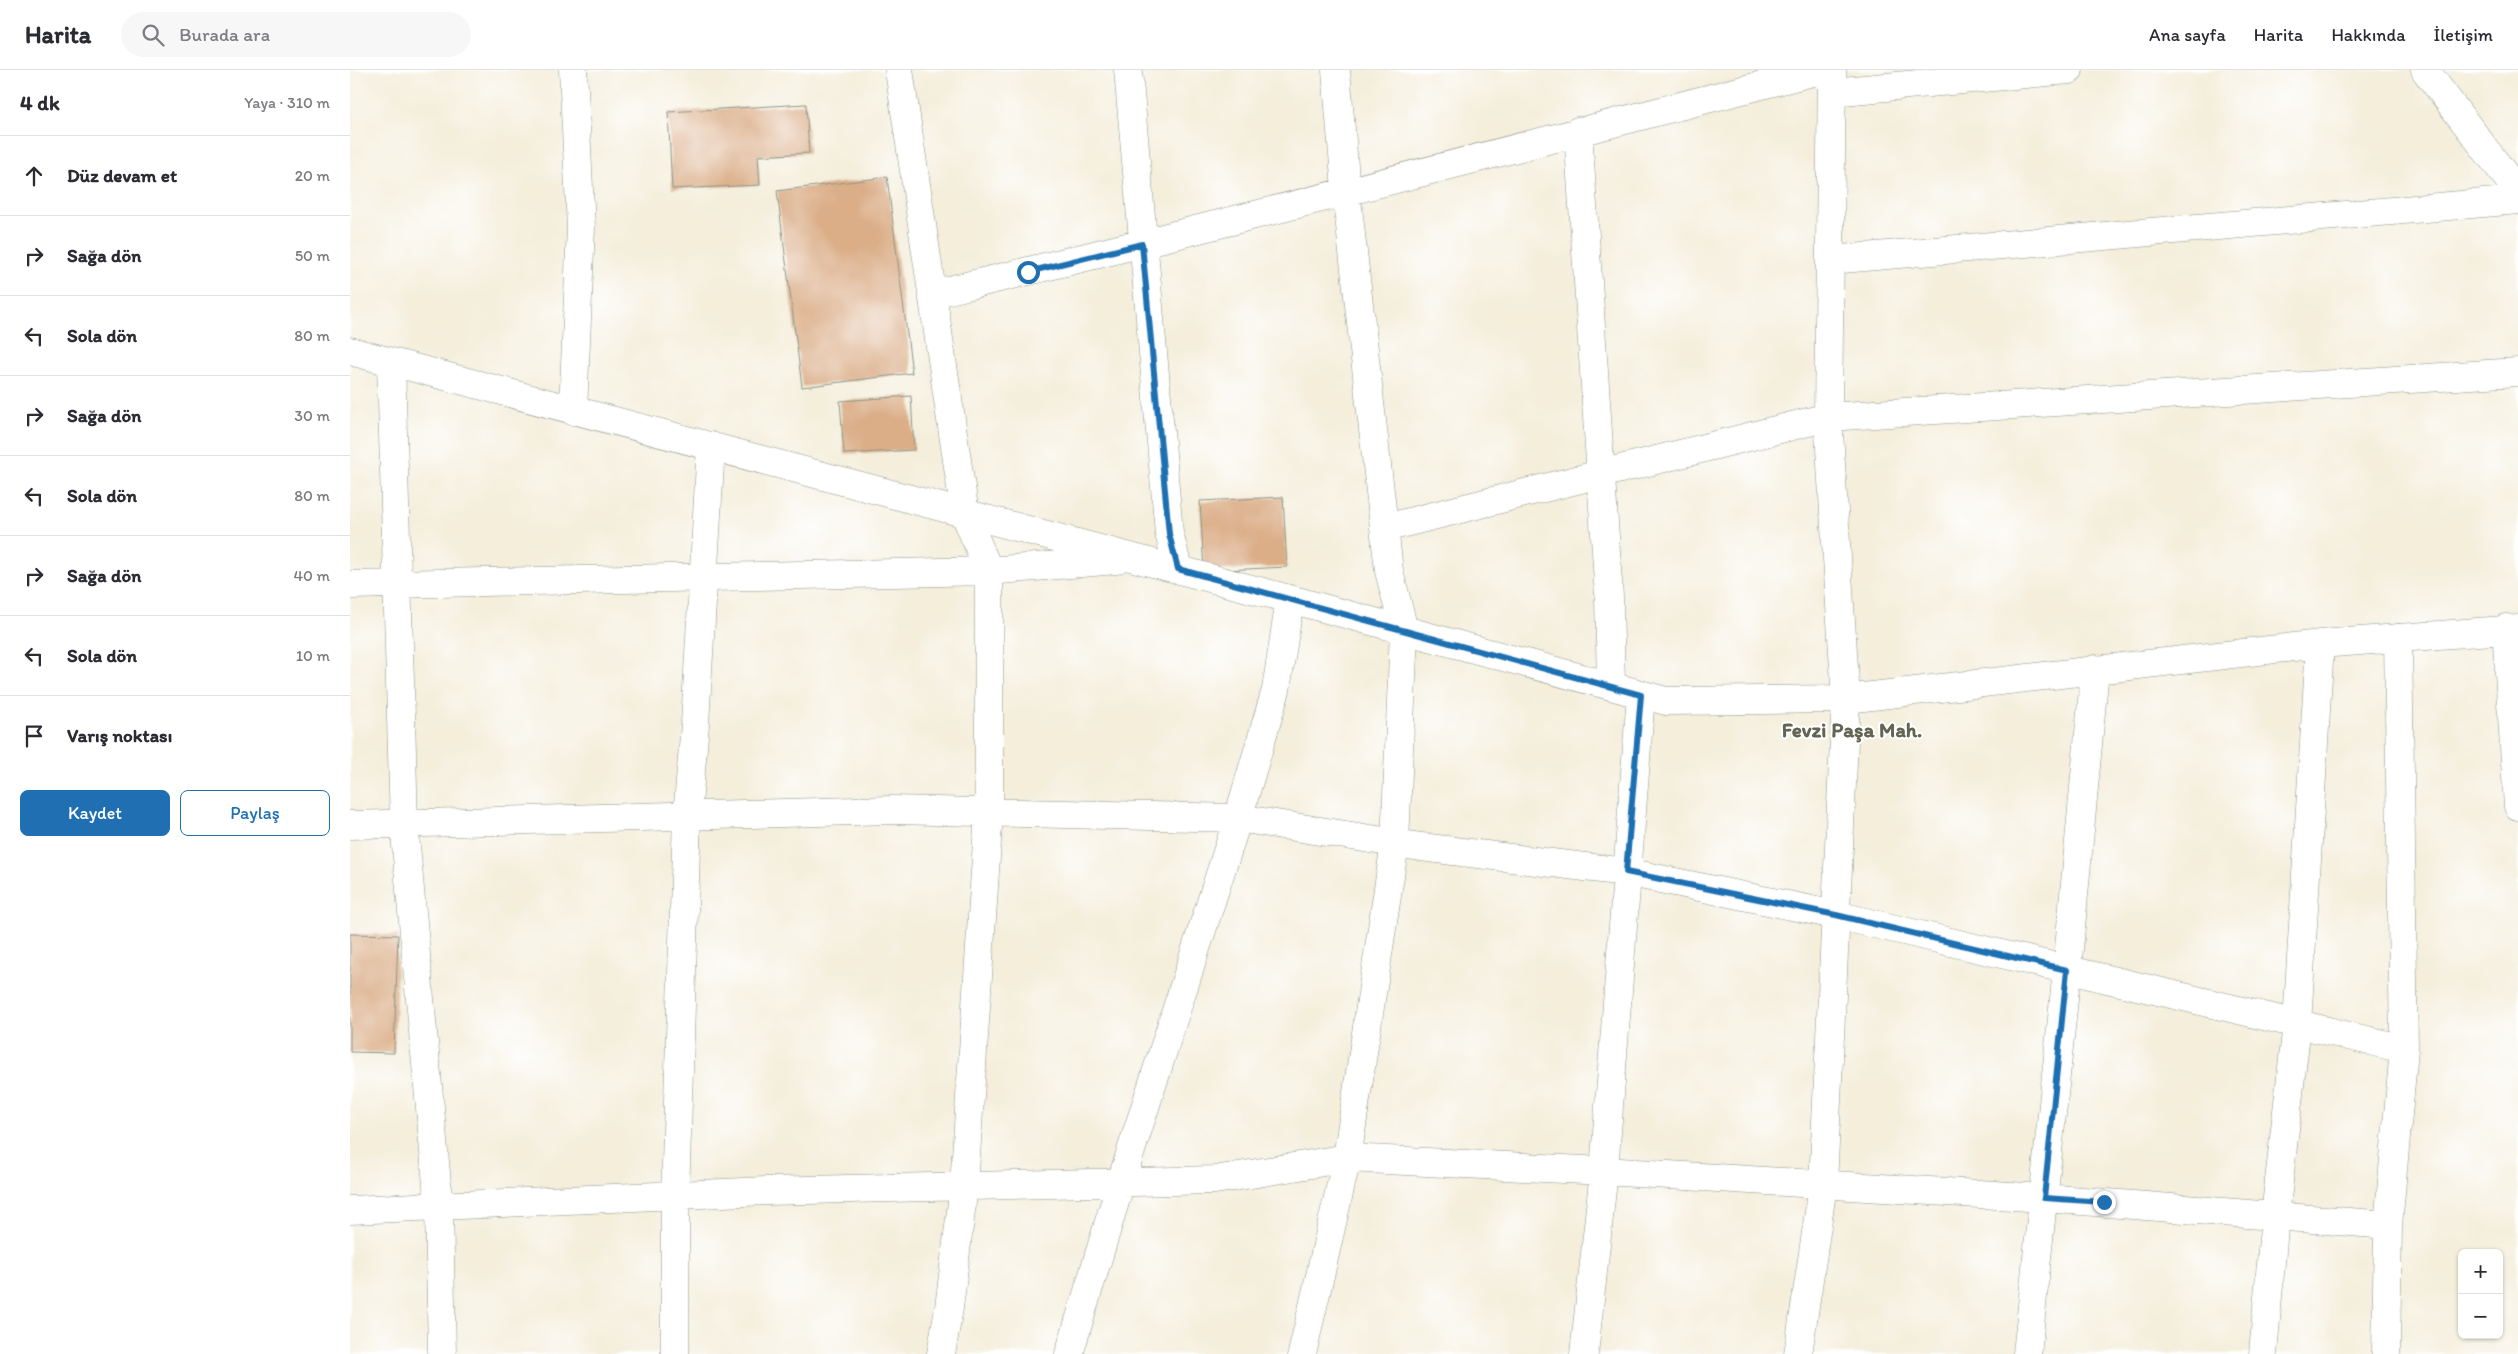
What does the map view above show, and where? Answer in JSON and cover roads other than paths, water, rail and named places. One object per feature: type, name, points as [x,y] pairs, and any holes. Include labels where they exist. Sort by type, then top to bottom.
[{"type":"street","points":[[573,70],[581,227],[573,411]]},
{"type":"street","points":[[899,70],[965,514],[989,571],[989,812],[964,1186],[950,1308],[941,1354]]},
{"type":"street","points":[[1128,70],[1169,534],[1178,569]]},
{"type":"street","points":[[1302,1354],[1347,1158],[1395,843],[1404,630],[1389,571],[1346,190],[1336,70]]},
{"type":"street","points":[[932,294],[1142,244],[1578,131],[1828,78],[2070,70]]},
{"type":"street","points":[[2425,70],[2518,192]]},
{"type":"street","points":[[1798,1354],[1824,1185],[1846,700],[1828,416],[1830,260],[1828,78]]},
{"type":"street","points":[[1578,131],[1602,474],[1609,596],[1611,686]]},
{"type":"street","points":[[1830,260],[2518,200]]},
{"type":"street","points":[[350,351],[1178,569],[1666,702],[1846,700],[2095,669],[2320,644],[2512,629],[2518,806]]},
{"type":"street","points":[[391,362],[404,824],[439,1206],[442,1354]]},
{"type":"street","points":[[1385,528],[1828,416],[2518,372]]},
{"type":"street","points":[[675,1354],[675,1196],[687,816],[711,446]]},
{"type":"street","points":[[350,585],[989,571],[1138,559]]},
{"type":"street","points":[[1069,1354],[1121,1182],[1238,818],[1276,690],[1290,599]]},
{"type":"street","points":[[2386,1354],[2388,1225],[2404,1049],[2398,638]]},
{"type":"street","points":[[2263,1354],[2275,1216],[2297,1024],[2320,644]]},
{"type":"street","points":[[2027,1354],[2067,970],[2095,669]]},
{"type":"street","points":[[1584,1354],[1604,1171],[1641,695]]},
{"type":"street","points":[[350,825],[892,810],[1238,818],[1395,843],[1626,872],[1836,915],[2404,1049]]},
{"type":"street","points":[[350,1210],[675,1196],[1215,1180],[1347,1158],[1604,1171],[2044,1198],[2388,1225]]},
{"type":"district","name":"Fevzi Paşa Mah.","points":[[1852,729]]}]
